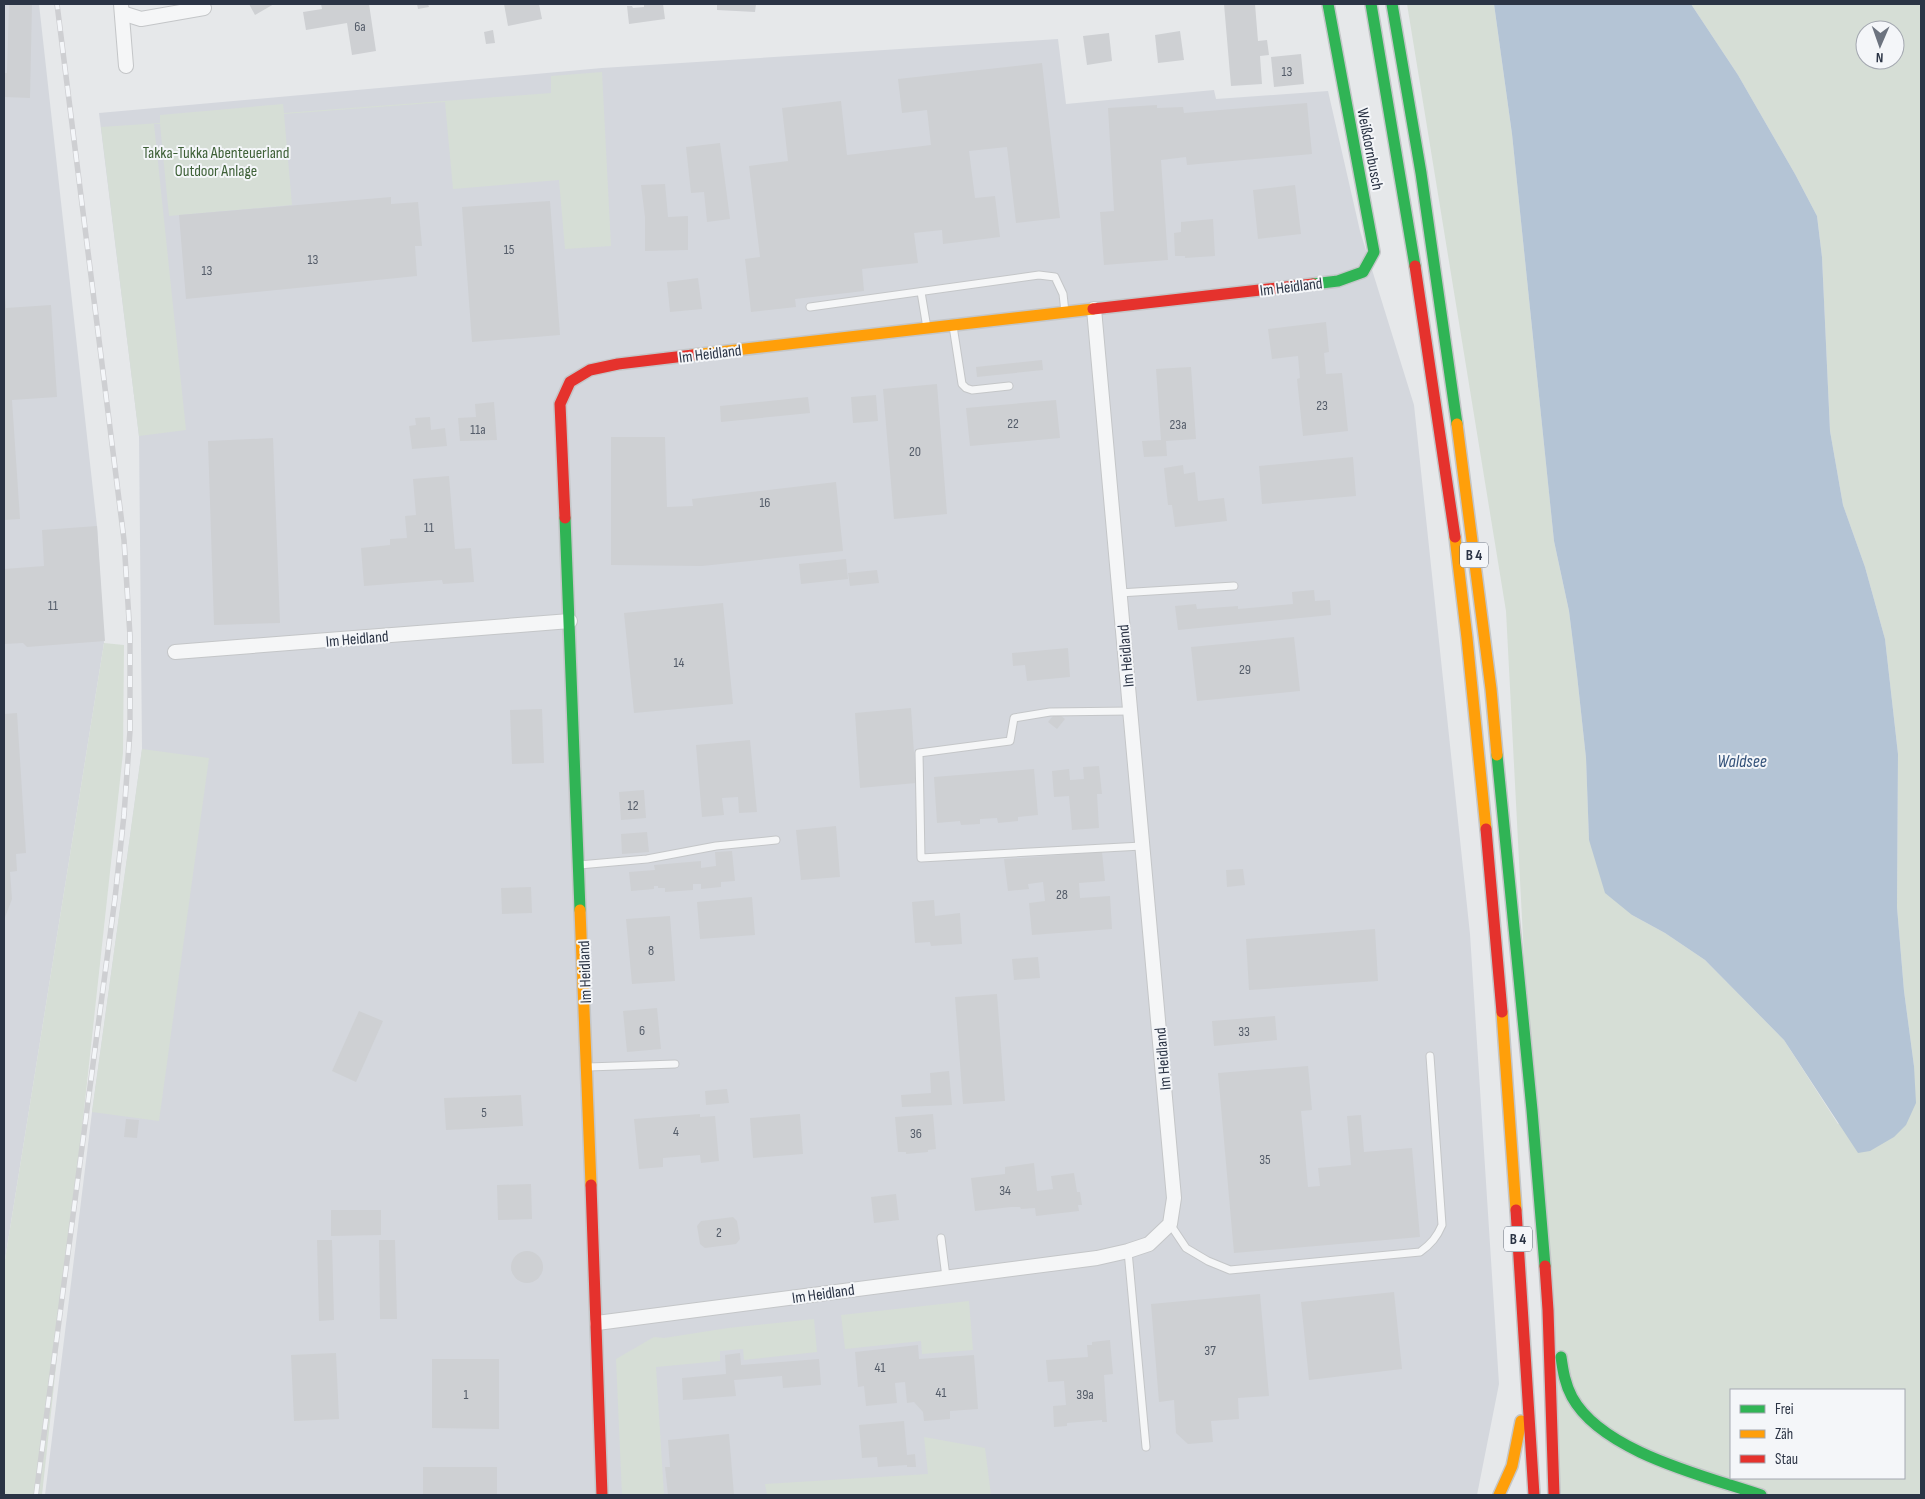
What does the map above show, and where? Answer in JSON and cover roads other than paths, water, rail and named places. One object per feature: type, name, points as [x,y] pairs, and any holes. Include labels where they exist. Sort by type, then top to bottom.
[{"type":"main road","name":"Weißdornbusch","points":[[1328,4],[1374,252],[1363,272],[1338,281]]},
{"type":"main road","name":"B 4","points":[[1371,4],[1402,186],[1436,408],[1467,637],[1509,1089],[1534,1495]]},
{"type":"main road","name":"B 4","points":[[1392,4],[1451,374],[1491,689],[1532,1110],[1548,1310],[1554,1495]]},
{"type":"main road","name":"Im Heidland","points":[[602,1495],[570,621],[560,404],[570,382],[590,370],[618,364],[1338,281]]},
{"type":"main road","points":[[1548,1310],[1559,1339],[1564,1378],[1571,1396],[1584,1415],[1600,1430],[1621,1444],[1646,1455],[1761,1495]]},
{"type":"main road","points":[[1499,1495],[1512,1466],[1528,1390]]},
{"type":"street","points":[[121,8],[141,19],[204,8]]},
{"type":"street","points":[[121,8],[126,66]]},
{"type":"street","name":"Im Heidland","points":[[597,1323],[1097,1258],[1149,1244],[1170,1224],[1174,1198],[1094,309]]},
{"type":"street","name":"Im Heidland","points":[[175,652],[570,621]]},
{"type":"lane","points":[[810,307],[1039,275],[1055,277],[1063,294],[1065,312]]},
{"type":"lane","points":[[921,292],[927,328]]},
{"type":"lane","points":[[953,325],[962,384],[972,390],[1010,386]]},
{"type":"lane","points":[[1119,593],[1234,586]]},
{"type":"lane","points":[[1130,711],[1050,712],[1014,718],[1010,741],[919,752],[921,858],[1142,846]]},
{"type":"lane","points":[[579,865],[647,859],[716,846],[776,840]]},
{"type":"lane","points":[[1170,1224],[1186,1248],[1208,1261],[1230,1270],[1420,1252],[1438,1236],[1442,1225],[1430,1056]]},
{"type":"lane","points":[[587,1068],[675,1064]]},
{"type":"lane","points":[[941,1238],[946,1277]]},
{"type":"lane","points":[[1128,1251],[1146,1447]]},
{"type":"water","name":"Waldsee","points":[[1494,4],[1691,4],[1738,75],[1817,216],[1822,257],[1830,431],[1843,505],[1865,567],[1885,639],[1898,754],[1897,907],[1904,991],[1914,1066],[1916,1103],[1906,1125],[1894,1137],[1870,1151],[1858,1153],[1784,1040],[1705,960],[1665,933],[1632,915],[1605,893],[1589,840],[1586,758],[1577,675],[1569,611],[1554,541],[1512,134]]},
{"type":"railway","points":[[36,1495],[115,898],[124,815],[130,731],[130,636],[124,540],[57,4]]},
{"type":"park label","name":"Takka-Tukka Abenteuerland Outdoor Anlage","points":[[216,161]]}]
